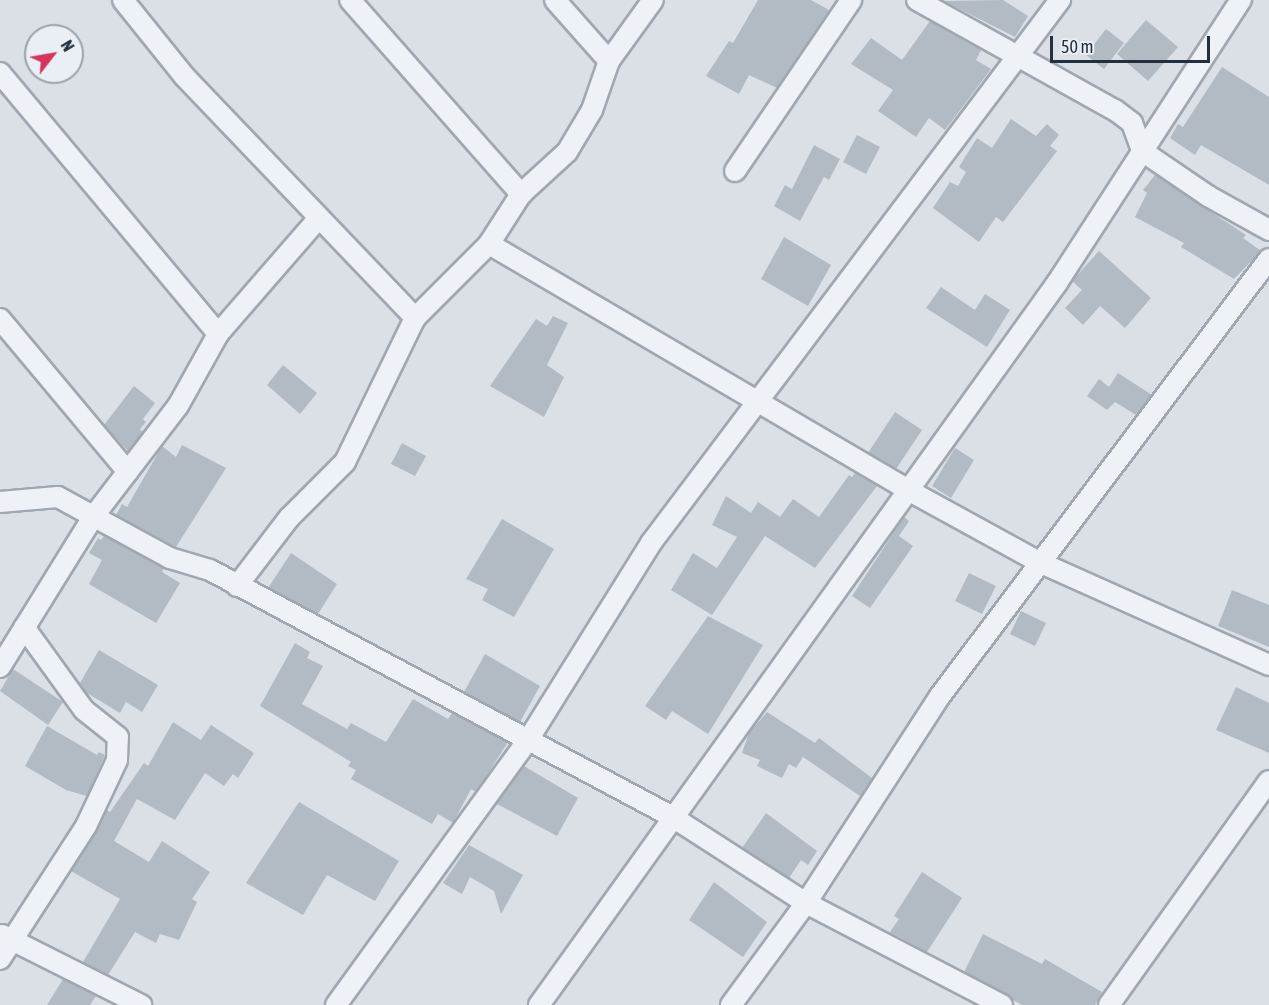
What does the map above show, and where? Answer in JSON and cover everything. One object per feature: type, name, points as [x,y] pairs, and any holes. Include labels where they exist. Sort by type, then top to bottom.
[{"type":"street","points":[[123,0],[184,76],[317,220],[415,318]]},
{"type":"street","points":[[350,0],[521,194]]},
{"type":"street","points":[[555,0],[609,61]]},
{"type":"street","points":[[237,586],[289,518],[345,462],[415,318],[489,244],[521,194],[567,152],[592,110],[609,61],[653,0]]},
{"type":"street","points":[[735,171],[851,0]]},
{"type":"street","points":[[917,0],[1124,117],[1132,123],[1142,151],[1208,196],[1269,230]]},
{"type":"street","points":[[336,1005],[528,740],[651,543],[947,154],[1016,54],[1060,0]]},
{"type":"street","points":[[539,1005],[671,816],[1083,245],[1241,0]]},
{"type":"street","points":[[0,73],[218,334]]},
{"type":"street","points":[[0,667],[93,517],[178,406],[218,334],[317,220]]},
{"type":"street","points":[[489,244],[908,490],[1041,563],[1269,665]]},
{"type":"street","points":[[731,1005],[806,903],[940,696],[1269,259]]},
{"type":"street","points":[[0,319],[128,472]]},
{"type":"street","points":[[0,502],[58,497],[170,558],[210,570],[671,816],[806,903],[1002,1005]]},
{"type":"street","points":[[0,959],[6,937],[86,826],[117,759],[118,736],[84,710],[24,627]]},
{"type":"street","points":[[1109,1005],[1269,781]]},
{"type":"street","points":[[6,937],[141,1005]]},
{"type":"building","points":[[758,0],[811,0],[829,10],[777,88],[749,75],[739,94],[706,76],[729,41],[733,43]]},
{"type":"building","points":[[1003,0],[1028,16],[1015,37],[944,1]]},
{"type":"building","points":[[1146,20],[1178,47],[1148,81],[1117,54]]},
{"type":"building","points":[[930,21],[981,50],[976,60],[991,69],[945,130],[929,118],[916,137],[878,111],[893,90],[851,64],[871,38],[902,60]]},
{"type":"building","points":[[1106,29],[1124,43],[1104,69],[1086,55]]},
{"type":"building","points":[[1222,67],[1269,97],[1269,185],[1201,145],[1195,155],[1170,138],[1178,124],[1183,127]]},
{"type":"building","points":[[1011,119],[1036,136],[1047,124],[1059,135],[1050,146],[1057,151],[1003,222],[996,217],[979,242],[933,208],[950,182],[958,186],[966,172],[959,167],[977,138],[992,148]]},
{"type":"building","points":[[857,135],[880,147],[866,174],[843,162]]},
{"type":"building","points":[[814,145],[840,159],[829,180],[824,177],[800,221],[774,206],[785,185],[792,189]]},
{"type":"building","points":[[1155,175],[1246,235],[1243,238],[1261,251],[1234,279],[1181,247],[1184,243],[1135,217],[1147,193],[1143,190]]},
{"type":"building","points":[[784,237],[831,265],[808,306],[761,279]]},
{"type":"building","points":[[1099,251],[1151,298],[1125,328],[1100,306],[1083,325],[1065,308],[1082,290],[1072,281]]},
{"type":"building","points":[[941,287],[975,310],[985,294],[1010,310],[987,347],[926,308]]},
{"type":"building","points":[[553,316],[568,323],[547,365],[564,377],[544,417],[490,386],[536,319],[547,326]]},
{"type":"building","points":[[283,365],[317,393],[300,414],[267,385]]},
{"type":"building","points":[[1118,373],[1152,395],[1136,415],[1115,402],[1107,410],[1087,396],[1099,379],[1109,387]]},
{"type":"building","points":[[134,386],[155,403],[143,419],[146,422],[140,429],[143,432],[128,451],[104,425]]},
{"type":"building","points":[[895,412],[922,430],[896,469],[868,453]]},
{"type":"building","points":[[402,443],[426,456],[415,476],[391,464]]},
{"type":"building","points":[[182,445],[226,468],[176,547],[116,515],[122,504],[127,507],[162,446],[176,457]]},
{"type":"building","points":[[955,448],[974,460],[951,498],[932,486]]},
{"type":"building","points":[[855,473],[877,486],[815,568],[765,536],[712,615],[671,590],[693,553],[717,568],[737,537],[712,525],[726,496],[751,513],[758,502],[780,517],[793,499],[819,517],[849,475],[852,477]]},
{"type":"building","points":[[904,517],[909,521],[899,536],[913,546],[870,608],[852,596]]},
{"type":"building","points":[[502,519],[554,549],[514,617],[482,600],[488,589],[466,579]]},
{"type":"building","points":[[104,536],[164,568],[162,572],[180,583],[156,623],[89,584],[102,560],[89,553],[98,538],[101,540]]},
{"type":"building","points":[[291,553],[337,584],[318,614],[268,588]]},
{"type":"building","points":[[969,573],[996,586],[982,614],[955,601]]},
{"type":"building","points":[[1232,590],[1269,605],[1269,647],[1218,626]]},
{"type":"building","points":[[1021,611],[1046,623],[1035,646],[1010,634]]},
{"type":"building","points":[[708,616],[763,645],[708,734],[672,711],[666,720],[645,706]]},
{"type":"building","points":[[295,643],[310,652],[307,658],[323,666],[302,704],[347,729],[351,723],[386,742],[413,699],[448,719],[452,713],[508,742],[476,792],[471,789],[453,823],[438,814],[432,824],[351,779],[356,770],[348,766],[351,762],[260,706]]},
{"type":"building","points":[[99,650],[158,685],[142,712],[126,702],[120,713],[87,693],[80,683]]},
{"type":"building","points":[[485,654],[540,686],[520,722],[464,692]]},
{"type":"building","points":[[13,669],[63,702],[48,725],[0,691]]},
{"type":"building","points":[[1236,687],[1269,703],[1269,753],[1216,730]]},
{"type":"building","points":[[767,712],[815,743],[819,738],[872,778],[860,796],[803,757],[796,768],[789,764],[782,778],[757,766],[760,760],[742,753],[749,733]]},
{"type":"building","points":[[173,722],[201,740],[211,725],[254,753],[238,778],[233,774],[224,786],[205,773],[175,820],[137,799],[114,841],[149,862],[162,841],[210,872],[192,899],[197,902],[179,940],[160,934],[156,943],[135,932],[108,975],[83,962],[120,899],[71,871],[107,810],[110,812],[144,763],[148,766]]},
{"type":"building","points":[[47,726],[97,755],[99,752],[105,755],[87,796],[66,790],[25,766]]},
{"type":"building","points":[[524,766],[578,798],[557,836],[497,804]]},
{"type":"building","points":[[299,802],[399,861],[375,901],[327,875],[303,915],[246,883]]},
{"type":"building","points":[[766,813],[817,851],[808,865],[801,860],[789,878],[742,848]]},
{"type":"building","points":[[469,845],[523,875],[501,914],[494,891],[470,877],[462,894],[443,883]]},
{"type":"building","points":[[922,872],[962,898],[927,952],[890,932],[899,919],[894,916]]},
{"type":"building","points":[[714,882],[767,922],[743,957],[689,920]]},
{"type":"building","points":[[983,934],[1042,964],[1045,959],[1102,992],[1095,1005],[1022,1005],[964,972]]},
{"type":"building","points":[[63,979],[96,996],[90,1005],[47,1005]]}]
